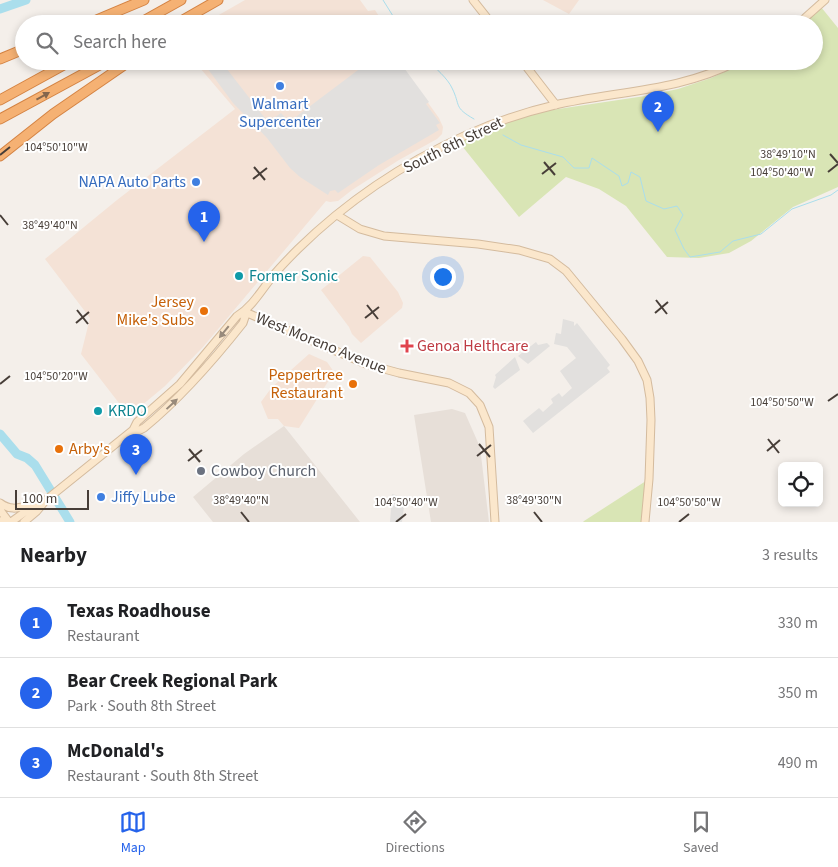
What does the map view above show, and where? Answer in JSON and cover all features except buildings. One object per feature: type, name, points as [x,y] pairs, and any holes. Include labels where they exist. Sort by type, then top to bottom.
[{"type":"highway","points":[[108,15],[144,0]]},
{"type":"highway","points":[[154,15],[181,0]]},
{"type":"highway","points":[[196,15],[218,0]]},
{"type":"highway","points":[[192,15],[207,7]]},
{"type":"highway","points":[[0,59],[15,53]]},
{"type":"highway","points":[[0,100],[55,70]]},
{"type":"highway","points":[[0,119],[90,70]]},
{"type":"highway","points":[[0,154],[53,114],[117,70]]},
{"type":"main road","points":[[473,0],[485,15]]},
{"type":"main road","points":[[808,15],[825,0]]},
{"type":"main road","points":[[529,70],[556,104]]},
{"type":"main road","name":"South 8th Street","points":[[24,522],[37,512],[46,500],[133,430],[137,422],[182,382],[237,316],[245,312],[287,261],[337,214],[396,172],[466,135],[516,115],[556,104],[668,86],[719,70]]},
{"type":"main road","points":[[337,214],[360,229],[384,236],[519,250],[550,259],[566,271],[622,339],[638,361],[646,380],[650,398],[651,420],[650,472],[645,522]]},
{"type":"main road","name":"West Moreno Avenue","points":[[245,312],[366,364],[449,383],[470,393],[480,405],[489,427],[495,522]]},
{"type":"main road","name":"South 8th Street","points":[[10,522],[36,504],[46,500]]},
{"type":"main road","points":[[0,503],[12,509],[36,504]]},
{"type":"main road","points":[[0,510],[10,522]]},
{"type":"shaded area","points":[[245,0],[360,0],[368,11],[375,10],[378,15],[219,15]]},
{"type":"shaded area","points":[[543,0],[579,0],[569,14]]},
{"type":"shaded area","points":[[202,70],[404,70],[439,118],[443,127],[442,134],[437,139],[399,160],[338,201],[326,201],[203,347],[165,386],[129,416],[81,354],[90,318],[45,259],[117,200],[235,109]]},
{"type":"shaded area","points":[[209,70],[228,70],[268,122],[281,113],[289,122],[358,70],[406,70],[429,102],[426,104],[440,123],[436,125],[439,130],[379,165],[338,193],[335,190],[330,191],[328,195],[300,177],[290,168],[267,138],[233,103]]},
{"type":"shaded area","points":[[363,256],[370,257],[398,292],[403,303],[402,308],[361,343],[352,334],[349,327],[321,290]]},
{"type":"shaded area","points":[[563,319],[574,322],[574,326],[577,323],[610,365],[607,368],[610,372],[533,433],[523,421],[539,408],[543,412],[553,403],[551,399],[559,393],[562,397],[572,388],[560,371],[576,358],[567,347],[554,344],[556,333],[561,334]]},
{"type":"shaded area","points":[[536,342],[538,345],[547,343],[550,346],[528,364],[518,356]]},
{"type":"shaded area","points":[[309,354],[327,362],[334,372],[299,428],[284,426],[278,419],[268,419],[261,402],[272,387]]},
{"type":"shaded area","points":[[515,357],[520,370],[495,389],[493,387],[495,375]]},
{"type":"shaded area","points":[[452,409],[465,413],[480,447],[489,522],[431,522],[414,415]]},
{"type":"shaded area","points":[[284,426],[360,522],[213,522],[193,497],[244,454]]},
{"type":"shaded area","points":[[392,494],[396,495],[400,505],[404,507],[402,522],[390,522]]},
{"type":"green space","points":[[821,7],[838,28],[838,187],[793,207],[751,241],[729,253],[699,258],[667,257],[626,206],[599,189],[566,177],[519,217],[458,141],[503,123],[545,111],[645,96],[678,89],[728,70],[823,70],[823,15],[813,15]]},
{"type":"green space","points":[[649,479],[645,522],[583,522],[584,521]]},
{"type":"waterway","points":[[0,9],[26,0]]},
{"type":"waterway","points":[[383,0],[392,15]]},
{"type":"waterway","points":[[438,70],[450,85],[460,109],[474,119]]},
{"type":"waterway","points":[[503,135],[521,145],[563,157],[574,168],[589,168],[592,158],[619,176],[622,186],[628,183],[631,172],[640,177],[646,201],[664,209],[677,206],[683,215],[675,230],[690,257],[720,252],[733,241],[761,234],[792,209],[831,195],[838,190]]},
{"type":"waterway","points":[[0,434],[17,454],[27,458],[35,465],[70,522]]},
{"type":"place","name":"Walmart Supercenter","points":[[280,86]]},
{"type":"place","name":"Bear Creek Regional Park","points":[[658,132]]},
{"type":"place","name":"NAPA Auto Parts","points":[[196,182]]},
{"type":"place","name":"Texas Roadhouse","points":[[204,242]]},
{"type":"place","name":"Former Sonic","points":[[239,276]]},
{"type":"place","name":"Jersey Mike's Subs","points":[[204,311]]},
{"type":"place","name":"Genoa Helthcare","points":[[407,346]]},
{"type":"place","name":"Peppertree Restaurant","points":[[353,384]]},
{"type":"place","name":"KRDO","points":[[98,411]]},
{"type":"place","name":"Arby's","points":[[59,449]]},
{"type":"place","name":"Cowboy Church","points":[[201,471]]},
{"type":"place","name":"McDonald's","points":[[136,475]]},
{"type":"place","name":"Jiffy Lube","points":[[101,497]]}]
